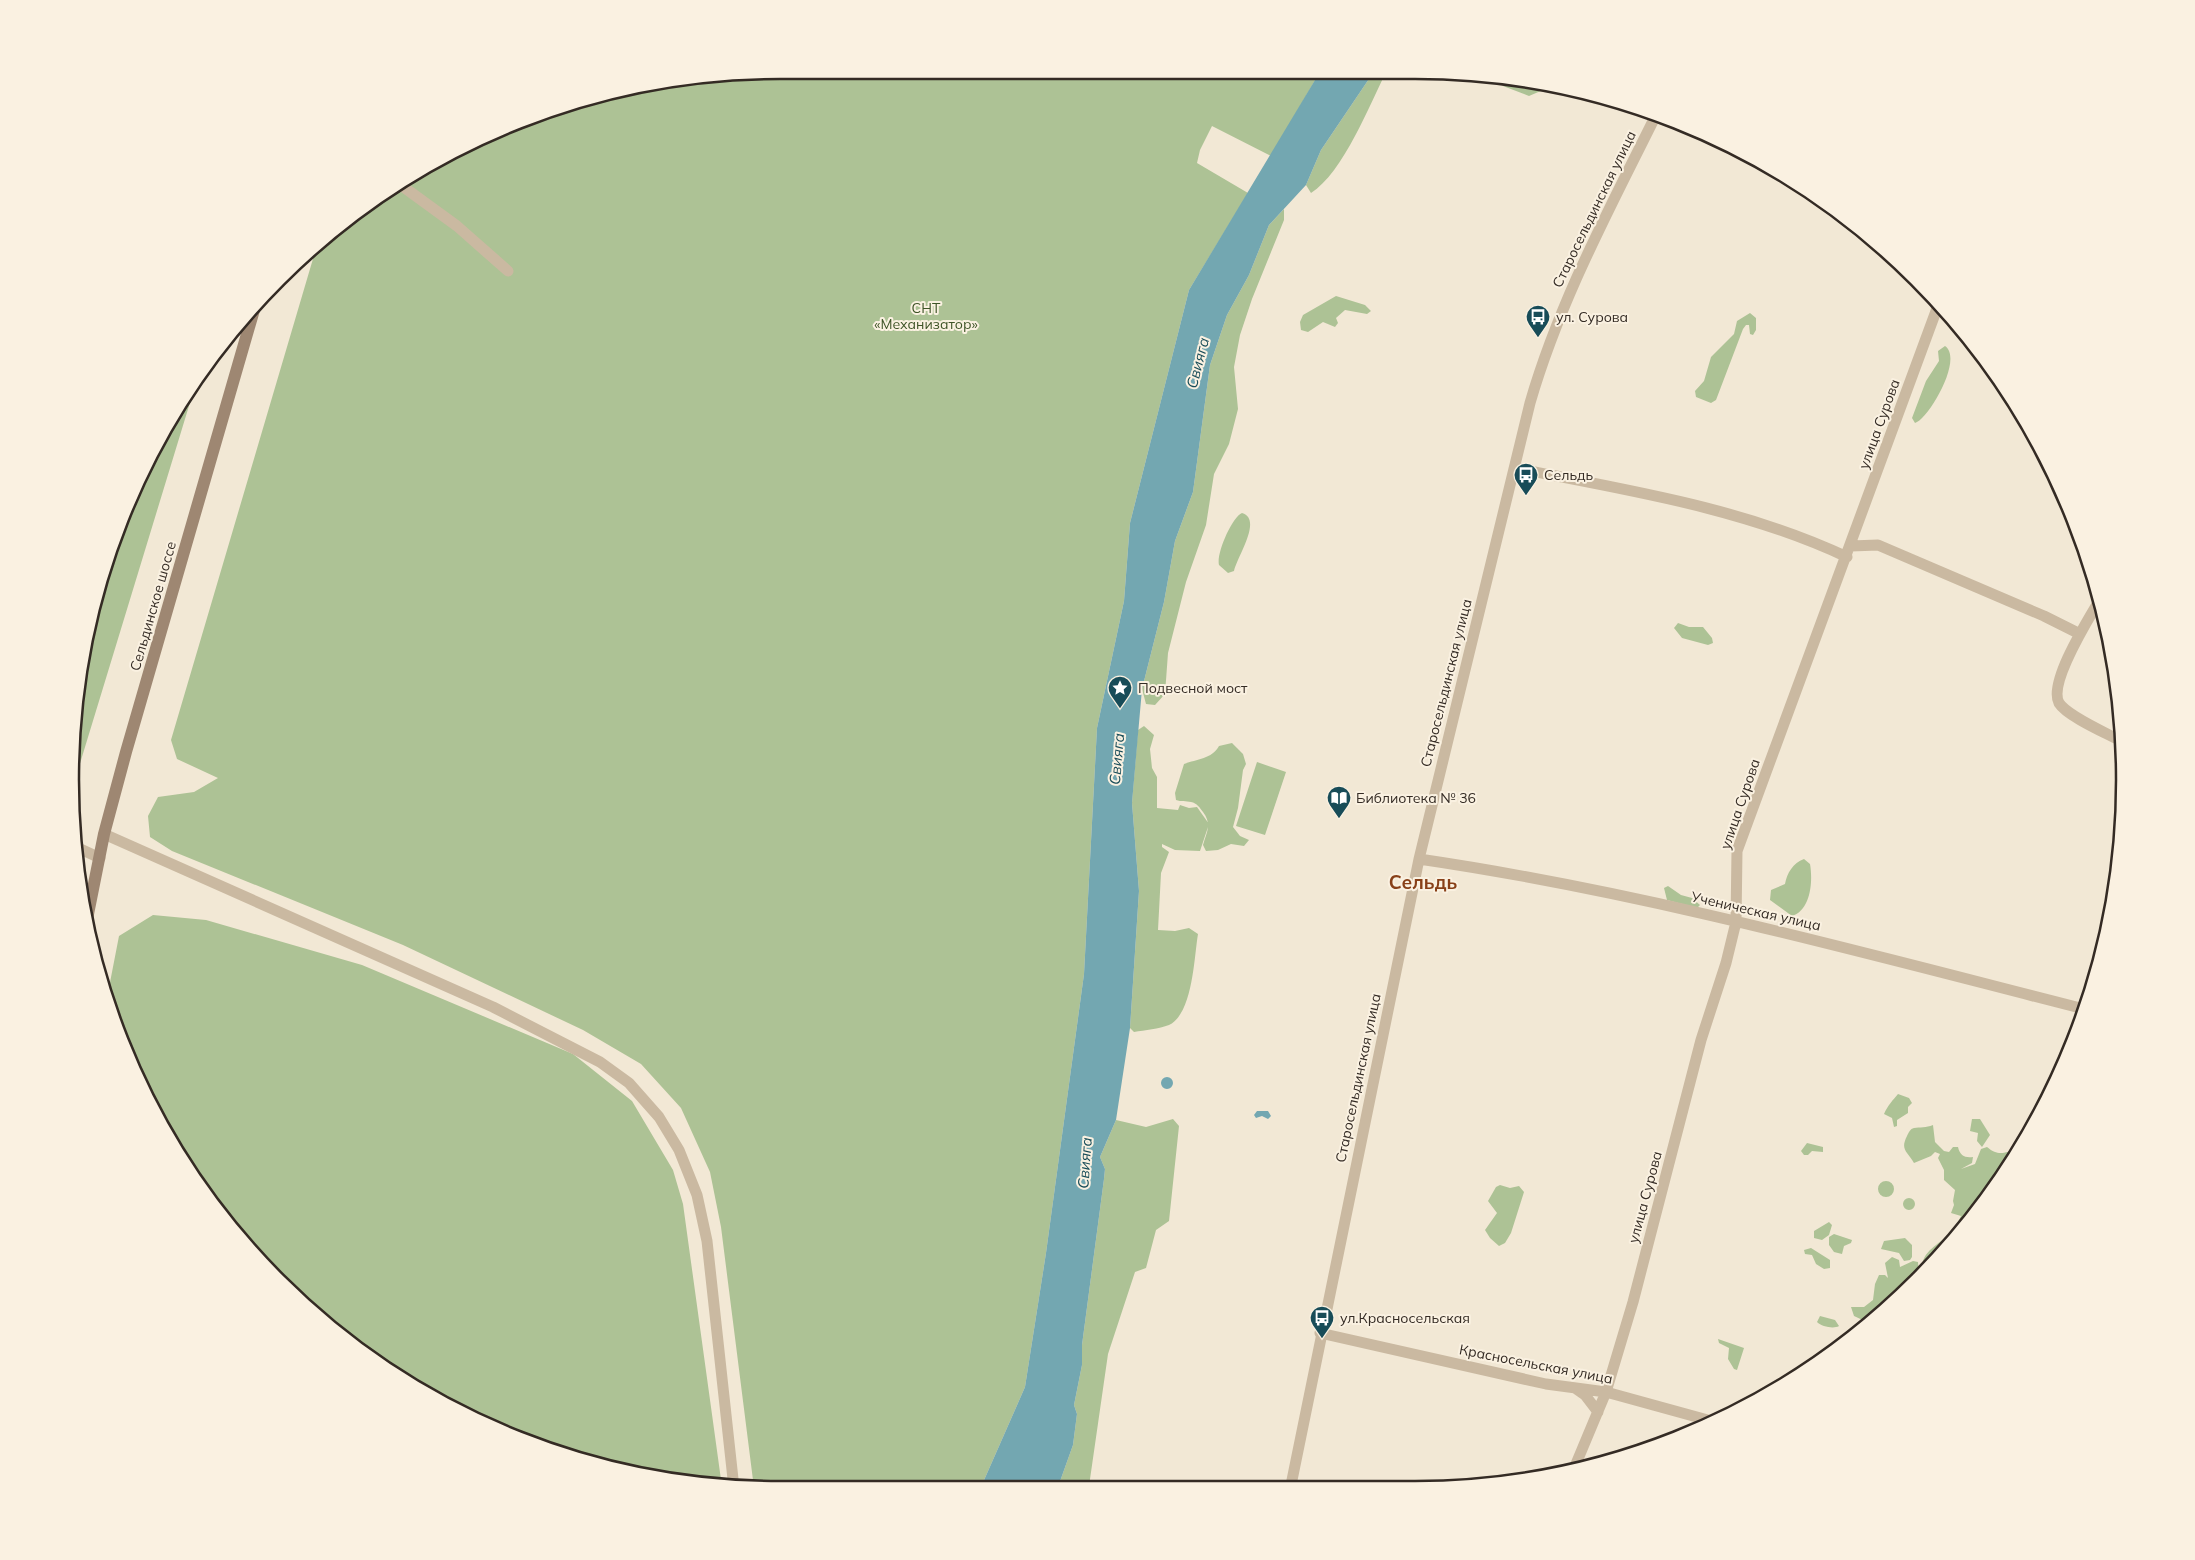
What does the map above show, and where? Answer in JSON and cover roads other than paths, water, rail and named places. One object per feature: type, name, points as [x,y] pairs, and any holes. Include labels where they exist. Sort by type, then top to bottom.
[{"type":"main road","name":"Сельдинское шоссе","points":[[90,905],[104,834],[251,320]]},
{"type":"street","name":"Старосельдинская улица","points":[[1292,1481],[1320,1333],[1419,859],[1543,358],[1576,275],[1653,121]]},
{"type":"street","points":[[405,188],[457,226],[508,271]]},
{"type":"street","name":"улица Сурова","points":[[1576,1462],[1606,1392],[1641,1275],[1701,1040],[1726,963],[1736,922],[1737,851],[1849,552],[1936,311]]},
{"type":"street","points":[[1515,468],[1748,518],[1849,552],[1878,545],[2044,616],[2080,634]]},
{"type":"street","points":[[2094,609],[2080,634],[2057,686],[2056,694],[2059,704],[2068,712],[2115,738]]},
{"type":"street","points":[[104,834],[493,1007],[600,1062],[629,1082],[664,1125],[679,1150],[697,1195],[707,1242],[733,1480]]},
{"type":"street","points":[[83,850],[100,858]]},
{"type":"street","name":"Ученическая улица","points":[[1419,859],[1564,884],[1736,922],[2078,1008]]},
{"type":"street","name":"Красносельская улица","points":[[1320,1333],[1546,1384],[1606,1392],[1703,1419]]},
{"type":"street","points":[[1574,1388],[1585,1395],[1598,1412]]},
{"type":"water","name":"Свияга","points":[[1316,79],[1369,79],[1321,150],[1306,185],[1269,225],[1249,275],[1227,315],[1210,365],[1193,492],[1175,541],[1164,602],[1142,689],[1132,803],[1139,891],[1130,1028],[1116,1120],[1100,1157],[1105,1169],[1082,1345],[1082,1365],[1074,1405],[1077,1414],[1073,1445],[1060,1481],[984,1481],[1025,1387],[1046,1253],[1084,974],[1097,728],[1124,601],[1130,523],[1189,290]]},
{"type":"water","points":[[1169,1077],[1172,1078],[1172,1088],[1165,1089],[1162,1088],[1161,1081],[1162,1078]]},
{"type":"water","points":[[1257,1111],[1268,1111],[1271,1116],[1268,1119],[1262,1116],[1256,1118],[1254,1115]]},
{"type":"place","name":"ул. Сурова","points":[[1538,338]]},
{"type":"place","name":"Сельдь","points":[[1526,496]]},
{"type":"place","name":"Подвесной мост","points":[[1120,709]]},
{"type":"place","name":"Библиотека № 36","points":[[1339,819]]},
{"type":"place","name":"ул.Красносельская","points":[[1322,1339]]},
{"type":"district","name":"Сельдь","points":[[1423,882]]},
{"type":"park label","name":"СНТ «Механизатор»","points":[[926,316]]}]
